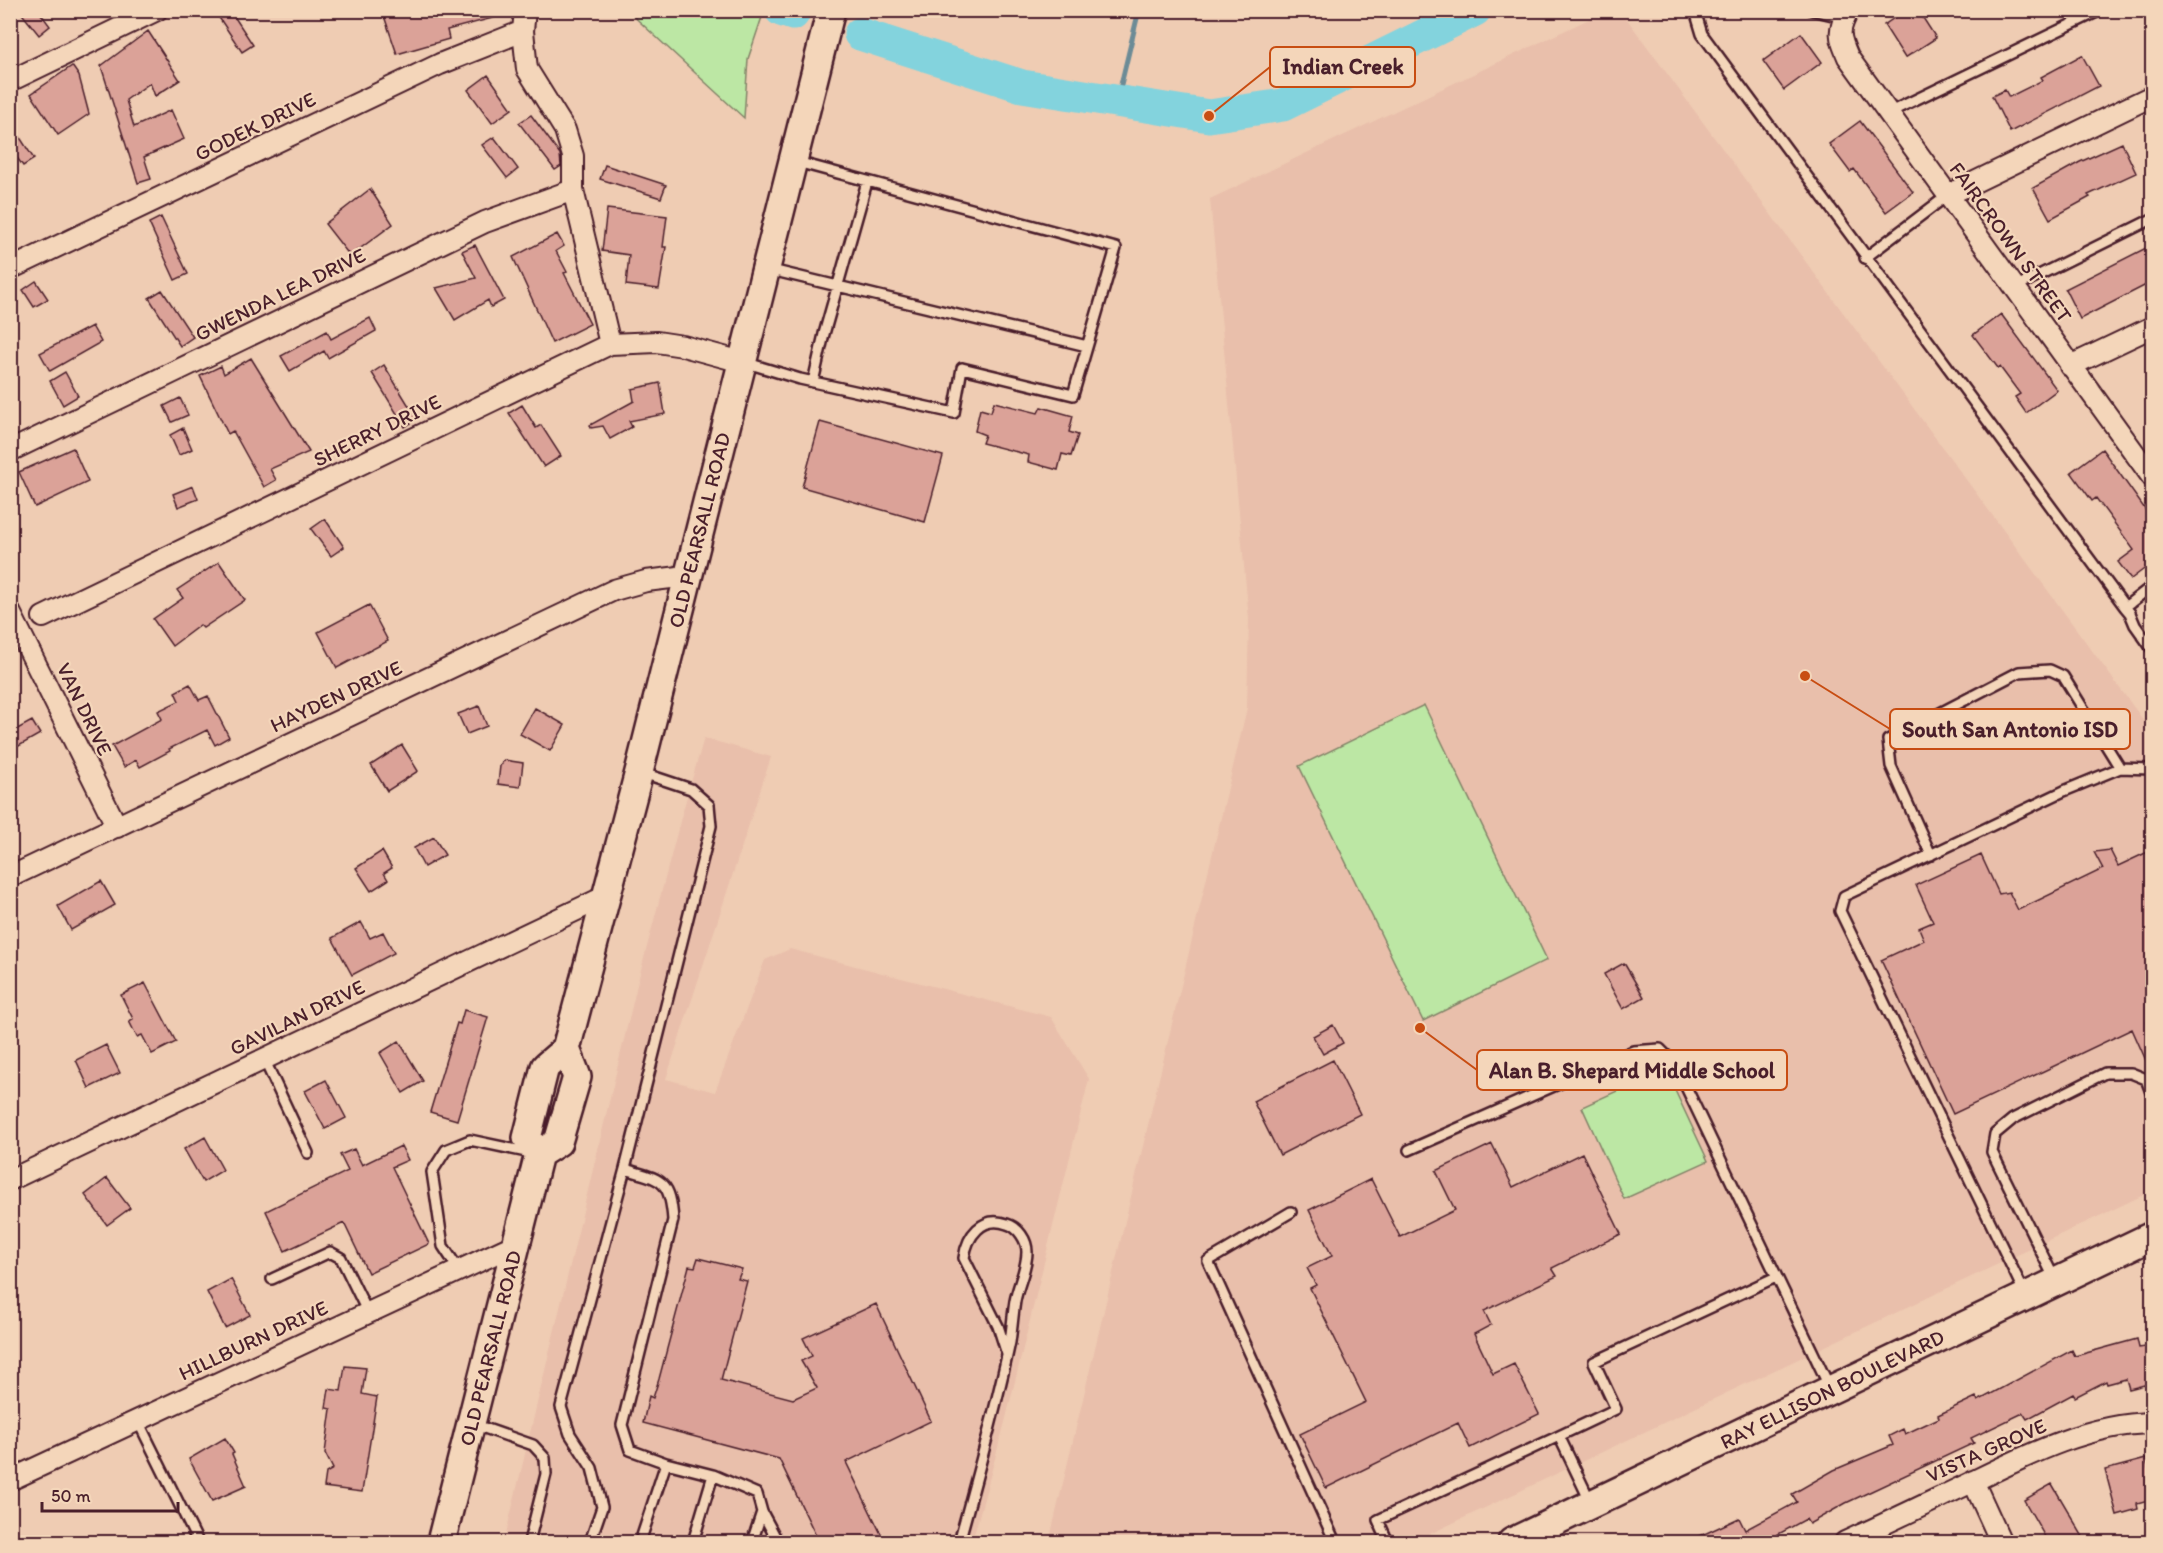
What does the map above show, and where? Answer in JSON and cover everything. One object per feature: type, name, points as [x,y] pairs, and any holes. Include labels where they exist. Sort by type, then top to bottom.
[{"type":"main road","name":"OLD PEARSALL ROAD","points":[[441,1542],[539,1154],[527,1138],[535,1105],[545,1067],[566,1049],[604,897],[639,772],[831,10]]},
{"type":"main road","name":"RAY ELLISON BOULEVARD","points":[[1528,1539],[1592,1505],[2152,1236]]},
{"type":"street","points":[[10,81],[157,10]]},
{"type":"street","points":[[525,10],[527,69],[565,130],[573,156],[573,190],[610,344]]},
{"type":"street","name":"FAIRCROWN STREET","points":[[1844,20],[1841,40],[1848,57],[2070,366],[2146,458],[2152,477]]},
{"type":"street","name":"GODEK DRIVE","points":[[10,269],[440,64],[524,31]]},
{"type":"street","points":[[1948,195],[2152,96]]},
{"type":"street","name":"GWENDA LEA DRIVE","points":[[10,451],[485,222],[573,190]]},
{"type":"street","points":[[2070,366],[2152,327]]},
{"type":"street","name":"SHERRY DRIVE","points":[[43,617],[610,344],[657,342],[683,346],[742,362]]},
{"type":"street","name":"HAYDEN DRIVE","points":[[10,877],[614,590],[646,582],[687,576]]},
{"type":"street","name":"VAN DRIVE","points":[[10,612],[117,827]]},
{"type":"street","name":"GAVILAN DRIVE","points":[[10,1180],[604,897]]},
{"type":"street","name":"HILLBURN DRIVE","points":[[10,1480],[516,1244]]},
{"type":"street","name":"VISTA GROVE","points":[[1845,1542],[2042,1448],[2088,1434],[2141,1423],[2152,1423]]},
{"type":"street","points":[[1973,1481],[2001,1542]]},
{"type":"lane","points":[[1697,10],[1702,34],[1865,258],[2130,613],[2135,625],[2152,649]]},
{"type":"lane","points":[[1812,10],[1844,20]]},
{"type":"lane","points":[[1888,113],[2101,10]]},
{"type":"lane","points":[[742,362],[813,382],[954,413],[962,368],[1073,395],[1116,248],[792,161]]},
{"type":"lane","points":[[813,382],[824,334],[867,182]]},
{"type":"lane","points":[[1865,258],[1948,195]]},
{"type":"lane","points":[[2014,288],[2152,219]]},
{"type":"lane","points":[[765,269],[1087,346]]},
{"type":"lane","points":[[2125,607],[2152,586]]},
{"type":"lane","points":[[1931,855],[1892,766],[1888,740],[2019,672],[2050,669],[2063,676],[2120,768]]},
{"type":"lane","points":[[2026,1296],[1840,911],[1844,896],[2064,791],[2120,768],[2151,769],[2152,771]]},
{"type":"lane","points":[[590,1542],[602,1507],[592,1468],[570,1434],[561,1407],[625,1169],[711,826],[709,806],[691,789],[639,772]]},
{"type":"lane","points":[[1409,1150],[1633,1051],[1660,1049],[1675,1064],[1831,1390]]},
{"type":"lane","points":[[264,1059],[308,1154]]},
{"type":"lane","points":[[2056,1282],[1992,1152],[1995,1134],[2013,1119],[2105,1073],[2131,1073],[2146,1079],[2152,1095]]},
{"type":"lane","points":[[459,1270],[443,1246],[432,1172],[446,1150],[470,1140],[539,1154]]},
{"type":"lane","points":[[625,1169],[659,1180],[671,1196],[673,1220],[622,1425],[630,1450],[666,1463],[713,1475],[757,1494],[762,1512],[777,1542]]},
{"type":"lane","points":[[1291,1212],[1208,1261],[1335,1542]]},
{"type":"lane","points":[[959,1542],[1007,1354],[1015,1300],[1027,1253],[1026,1244],[1016,1228],[995,1222],[985,1223],[970,1237],[964,1258],[998,1326],[1007,1354]]},
{"type":"lane","points":[[272,1279],[330,1252],[341,1258],[368,1312]]},
{"type":"lane","points":[[1388,1542],[1378,1520],[1616,1409],[1594,1362],[1776,1277]]},
{"type":"lane","points":[[138,1420],[198,1542]]},
{"type":"lane","points":[[471,1423],[533,1445],[545,1458],[546,1474],[528,1542]]},
{"type":"lane","points":[[1558,1436],[1592,1505]]},
{"type":"lane","points":[[640,1542],[666,1463]]},
{"type":"lane","points":[[693,1542],[713,1475]]},
{"type":"lane","points":[[752,1542],[762,1512]]},
{"type":"shaded area","points":[[1606,11],[1621,11],[2152,732],[2152,1191],[1413,1542],[1049,1542],[1247,708],[1249,619],[1210,199]]},
{"type":"shaded area","points":[[704,738],[771,757],[666,1079],[715,1092],[765,960],[790,949],[1051,1017],[1089,1079],[1005,1422],[972,1542],[504,1542],[638,981]]},
{"type":"green space","points":[[628,11],[764,11],[748,59],[744,118]]},
{"type":"green space","points":[[1424,705],[1547,960],[1423,1021],[1299,766]]},
{"type":"green space","points":[[1665,1069],[1708,1161],[1624,1199],[1582,1107]]},
{"type":"building","points":[[19,10],[38,10],[50,26],[39,35]]},
{"type":"building","points":[[214,10],[230,10],[253,45],[242,52]]},
{"type":"building","points":[[382,10],[503,10],[504,15],[447,30],[449,39],[397,54]]},
{"type":"building","points":[[1906,10],[1918,10],[1936,38],[1905,58],[1884,25]]},
{"type":"building","points":[[148,31],[180,80],[155,96],[150,83],[126,100],[134,127],[171,110],[184,139],[144,157],[151,179],[138,183],[101,66]]},
{"type":"building","points":[[1801,33],[1822,62],[1784,90],[1763,61]]},
{"type":"building","points":[[2082,55],[2099,86],[2010,132],[1992,96],[2005,90],[2009,97],[2043,80],[2041,77]]},
{"type":"building","points":[[72,66],[79,76],[89,114],[58,135],[31,94]]},
{"type":"building","points":[[488,75],[512,109],[492,123],[468,90]]},
{"type":"building","points":[[531,115],[560,154],[561,166],[555,170],[519,123]]},
{"type":"building","points":[[1860,121],[1913,192],[1886,212],[1854,169],[1850,172],[1829,144]]},
{"type":"building","points":[[10,122],[34,159],[23,166],[10,148]]},
{"type":"building","points":[[494,137],[518,169],[507,178],[482,145]]},
{"type":"building","points":[[2122,143],[2136,173],[2088,195],[2090,197],[2050,219],[2033,188],[2080,162]]},
{"type":"building","points":[[605,165],[666,185],[661,198],[600,179]]},
{"type":"building","points":[[370,189],[393,224],[350,256],[325,224]]},
{"type":"building","points":[[607,209],[667,216],[663,247],[666,247],[659,289],[626,285],[629,255],[602,251]]},
{"type":"building","points":[[161,217],[188,274],[175,280],[149,223]]},
{"type":"building","points":[[557,234],[564,246],[556,251],[567,272],[564,273],[590,324],[552,343],[513,257]]},
{"type":"building","points":[[475,245],[504,300],[491,307],[488,300],[455,320],[436,288],[476,278],[462,251]]},
{"type":"building","points":[[2152,245],[2152,282],[2080,319],[2065,289]]},
{"type":"building","points":[[36,281],[48,299],[34,307],[23,290]]},
{"type":"building","points":[[162,290],[193,337],[180,346],[149,298]]},
{"type":"building","points":[[2001,314],[2057,390],[2026,413],[2015,397],[2020,394],[1973,335]]},
{"type":"building","points":[[370,318],[376,331],[328,358],[324,351],[290,371],[281,356],[327,331],[331,339]]},
{"type":"building","points":[[92,326],[101,342],[50,371],[40,353]]},
{"type":"building","points":[[251,358],[309,452],[270,469],[276,480],[264,487],[233,431],[228,434],[200,376],[221,366],[224,374]]},
{"type":"building","points":[[384,365],[417,419],[405,427],[372,373]]},
{"type":"building","points":[[65,372],[78,396],[63,405],[50,381]]},
{"type":"building","points":[[660,383],[665,414],[629,421],[632,427],[610,439],[603,426],[591,428],[590,425],[634,401],[632,389]]},
{"type":"building","points":[[180,398],[188,415],[172,422],[164,406]]},
{"type":"building","points":[[994,402],[1038,413],[1041,407],[1073,416],[1069,432],[1078,435],[1071,456],[1062,454],[1058,470],[1028,462],[1029,455],[982,443],[985,435],[975,431],[980,409],[991,412]]},
{"type":"building","points":[[522,405],[536,428],[541,425],[561,456],[544,467],[509,413]]},
{"type":"building","points":[[820,422],[943,456],[925,522],[802,487]]},
{"type":"building","points":[[183,428],[192,449],[179,455],[170,435]]},
{"type":"building","points":[[73,448],[88,482],[35,507],[19,472]]},
{"type":"building","points":[[2102,449],[2152,519],[2152,563],[2131,579],[2118,562],[2134,550],[2096,498],[2092,501],[2071,472]]},
{"type":"building","points":[[193,486],[198,499],[178,507],[173,494]]},
{"type":"building","points":[[325,519],[344,547],[331,556],[311,529]]},
{"type":"building","points":[[219,562],[245,600],[203,628],[200,625],[172,646],[153,619],[183,598],[177,590]]},
{"type":"building","points":[[369,605],[388,641],[337,668],[318,632]]},
{"type":"building","points":[[190,684],[199,700],[208,696],[229,737],[215,745],[207,730],[140,767],[136,760],[124,767],[112,746],[162,719],[158,711],[179,701],[175,692]]},
{"type":"building","points":[[479,706],[487,726],[467,734],[458,714]]},
{"type":"building","points":[[535,708],[565,725],[550,751],[520,734]]},
{"type":"building","points":[[32,721],[40,734],[10,751],[10,733]]},
{"type":"building","points":[[402,745],[418,771],[387,791],[371,765]]},
{"type":"building","points":[[504,760],[523,763],[520,787],[498,784],[500,766]]},
{"type":"building","points":[[434,837],[445,855],[424,867],[414,848]]},
{"type":"building","points":[[2110,850],[2118,866],[2152,850],[2152,1019],[2147,1022],[2152,1035],[2152,1074],[2132,1029],[1953,1114],[1881,960],[1924,940],[1919,928],[1933,922],[1916,885],[1981,855],[1999,894],[2009,892],[2018,910],[2103,869],[2094,852]]},
{"type":"building","points":[[382,851],[392,868],[384,873],[388,880],[371,891],[356,868]]},
{"type":"building","points":[[101,881],[115,905],[71,930],[58,906]]},
{"type":"building","points":[[361,922],[370,938],[383,932],[394,953],[352,975],[332,938]]},
{"type":"building","points":[[1624,963],[1644,997],[1623,1009],[1604,974]]},
{"type":"building","points":[[145,983],[176,1042],[152,1054],[142,1035],[137,1037],[129,1021],[133,1019],[121,995]]},
{"type":"building","points":[[464,1010],[488,1017],[457,1120],[430,1112],[457,1023],[460,1024]]},
{"type":"building","points":[[1333,1025],[1343,1043],[1323,1054],[1313,1036]]},
{"type":"building","points":[[399,1041],[423,1081],[403,1093],[380,1053]]},
{"type":"building","points":[[106,1045],[120,1073],[89,1088],[76,1060]]},
{"type":"building","points":[[1333,1060],[1360,1114],[1280,1155],[1253,1101]]},
{"type":"building","points":[[326,1080],[346,1118],[325,1129],[305,1091]]},
{"type":"building","points":[[205,1137],[223,1170],[203,1182],[184,1149]]},
{"type":"building","points":[[1492,1144],[1513,1187],[1582,1153],[1621,1234],[1552,1268],[1557,1276],[1484,1311],[1491,1325],[1474,1334],[1493,1374],[1514,1364],[1539,1414],[1470,1448],[1458,1423],[1326,1488],[1300,1434],[1366,1402],[1310,1288],[1316,1285],[1307,1268],[1332,1256],[1309,1210],[1371,1179],[1400,1237],[1455,1210],[1436,1171]]},
{"type":"building","points":[[401,1146],[408,1160],[392,1167],[429,1244],[368,1273],[344,1223],[285,1251],[266,1211],[348,1171],[340,1155],[354,1149],[362,1165]]},
{"type":"building","points":[[107,1178],[130,1208],[107,1225],[85,1195]]},
{"type":"building","points":[[698,1258],[742,1269],[738,1279],[747,1281],[721,1380],[793,1399],[817,1388],[801,1361],[812,1356],[803,1338],[876,1304],[931,1421],[846,1462],[885,1542],[819,1542],[779,1459],[643,1423],[649,1396],[653,1398],[659,1379],[689,1266],[695,1267]]},
{"type":"building","points":[[231,1279],[250,1315],[225,1328],[207,1292]]},
{"type":"building","points":[[2137,1339],[2139,1348],[2152,1346],[2152,1383],[2129,1389],[2126,1379],[2107,1384],[2106,1381],[2075,1397],[2073,1394],[2027,1419],[2023,1413],[1971,1438],[1974,1443],[1846,1503],[1809,1524],[1806,1519],[1764,1542],[1687,1542],[1739,1518],[1745,1530],[1797,1502],[1792,1494],[1834,1470],[1893,1445],[1889,1436],[1903,1429],[1905,1434],[1976,1397],[1978,1401],[2072,1350],[2075,1356]]},
{"type":"building","points":[[345,1366],[366,1368],[362,1394],[377,1397],[362,1492],[324,1487],[326,1473],[333,1469],[325,1453],[331,1409],[326,1408],[329,1389],[341,1391]]},
{"type":"building","points":[[225,1438],[234,1453],[232,1454],[246,1486],[212,1501],[189,1459]]},
{"type":"building","points":[[2146,1459],[2152,1483],[2152,1500],[2137,1504],[2138,1509],[2117,1515],[2105,1470]]},
{"type":"building","points":[[2052,1484],[2086,1542],[2048,1542],[2024,1500]]},
{"type":"waterway","points":[[781,10],[793,14]]},
{"type":"waterway","points":[[1117,101],[1139,10]]},
{"type":"waterway","points":[[860,34],[1022,86],[1209,116],[1283,105],[1475,10]]},
{"type":"place","name":"Indian Creek","points":[[1209,116]]},
{"type":"place","name":"South San Antonio ISD","points":[[1805,676]]},
{"type":"place","name":"Alan B. Shepard Middle School","points":[[1420,1028]]}]
